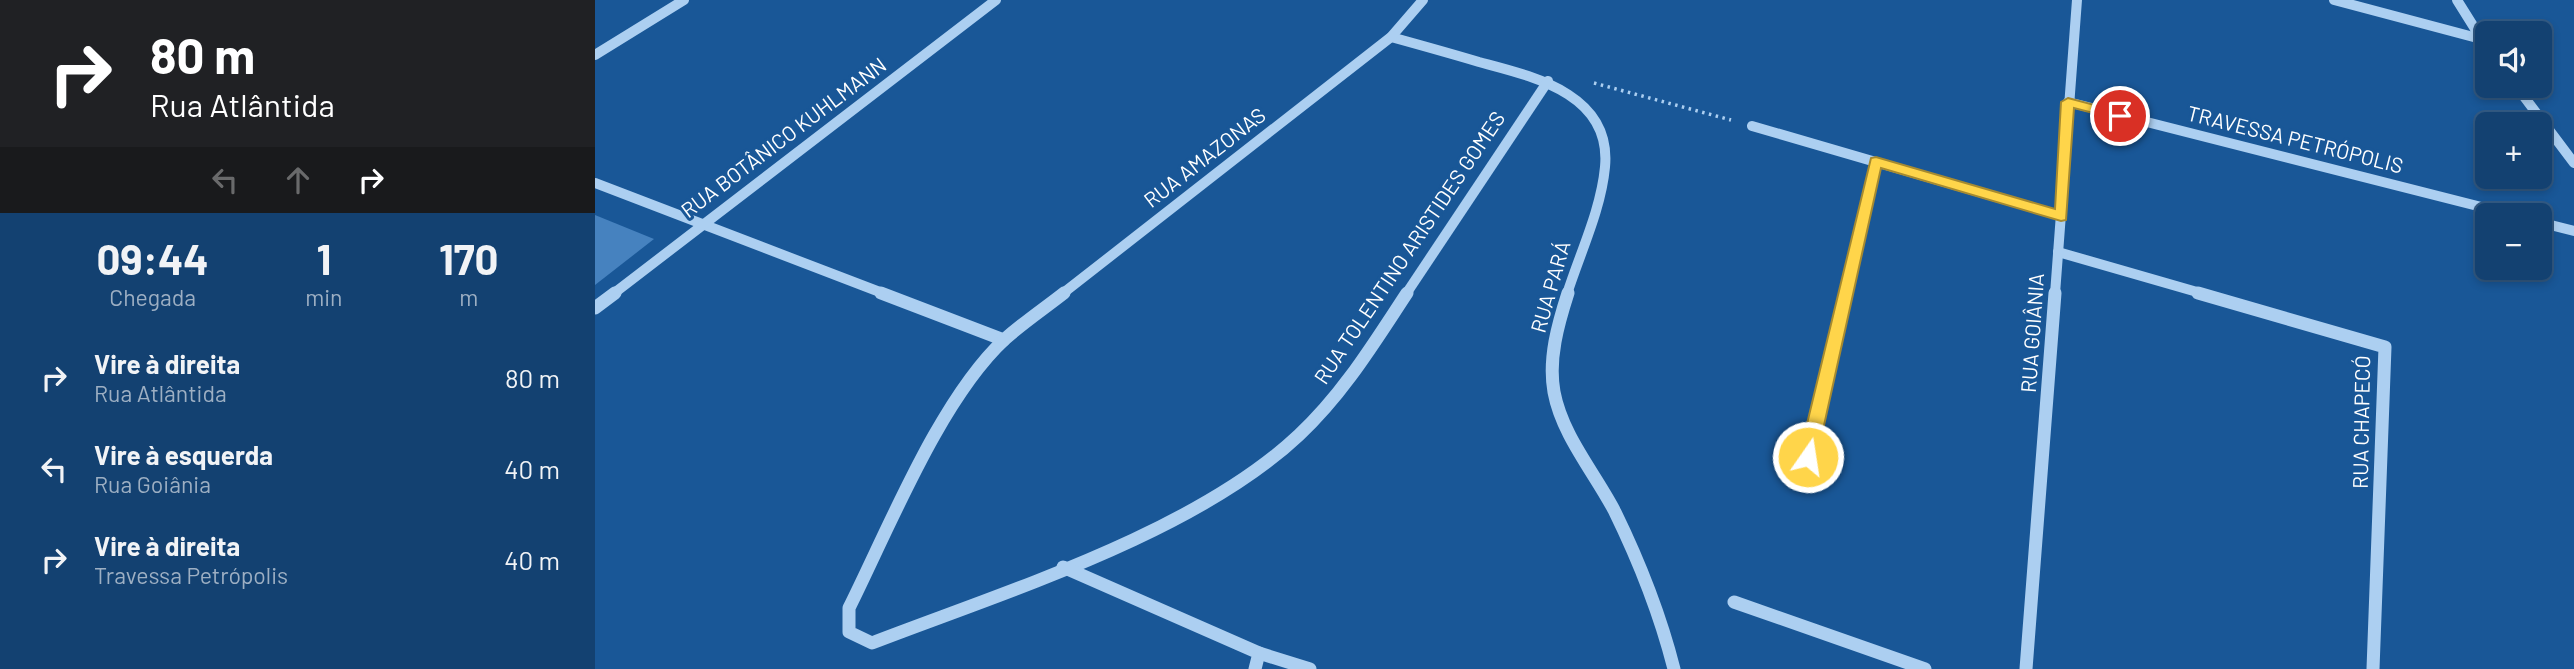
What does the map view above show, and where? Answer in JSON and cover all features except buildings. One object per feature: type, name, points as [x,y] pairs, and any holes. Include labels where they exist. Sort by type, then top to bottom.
[{"type":"street","points":[[595,55],[684,0]]},
{"type":"street","name":"RUA BOTÂNICO KUHLMANN","points":[[595,308],[996,0]]},
{"type":"street","name":"RUA AMAZONAS","points":[[1004,340],[1391,37],[1423,0]]},
{"type":"street","name":"RUA GOIÂNIA","points":[[2027,669],[2077,0]]},
{"type":"street","points":[[2334,0],[2475,40]]},
{"type":"street","points":[[2457,0],[2475,29]]},
{"type":"street","name":"RUA PARÁ","points":[[1391,37],[1548,81],[1570,92],[1588,110],[1599,132],[1606,157],[1601,187],[1553,344],[1552,381],[1559,410],[1614,510],[1643,574],[1665,631],[1674,669]]},
{"type":"street","name":"RUA TOLENTINO ARISTIDES GOMES","points":[[1004,340],[967,383],[939,428],[849,608],[849,632],[872,643],[1063,566],[1208,499],[1263,465],[1330,404],[1352,376],[1548,81]]},
{"type":"street","points":[[2525,98],[2574,163]]},
{"type":"street","name":"TRAVESSA PETRÓPOLIS","points":[[2068,102],[2475,205]]},
{"type":"street","points":[[1752,126],[2061,216]]},
{"type":"street","points":[[1808,457],[1876,162]]},
{"type":"street","points":[[595,183],[1004,340]]},
{"type":"street","points":[[2552,225],[2574,231]]},
{"type":"street","name":"RUA CHAPECÓ","points":[[2058,252],[2385,347],[2373,669]]},
{"type":"street","points":[[1063,566],[1257,661],[1310,669]]},
{"type":"street","points":[[1734,602],[1925,669]]},
{"type":"path","points":[[1548,81],[1575,78],[1752,126]]},
{"type":"route","points":[[1808,457],[1876,162],[2061,216],[2068,102],[2120,116]]}]
